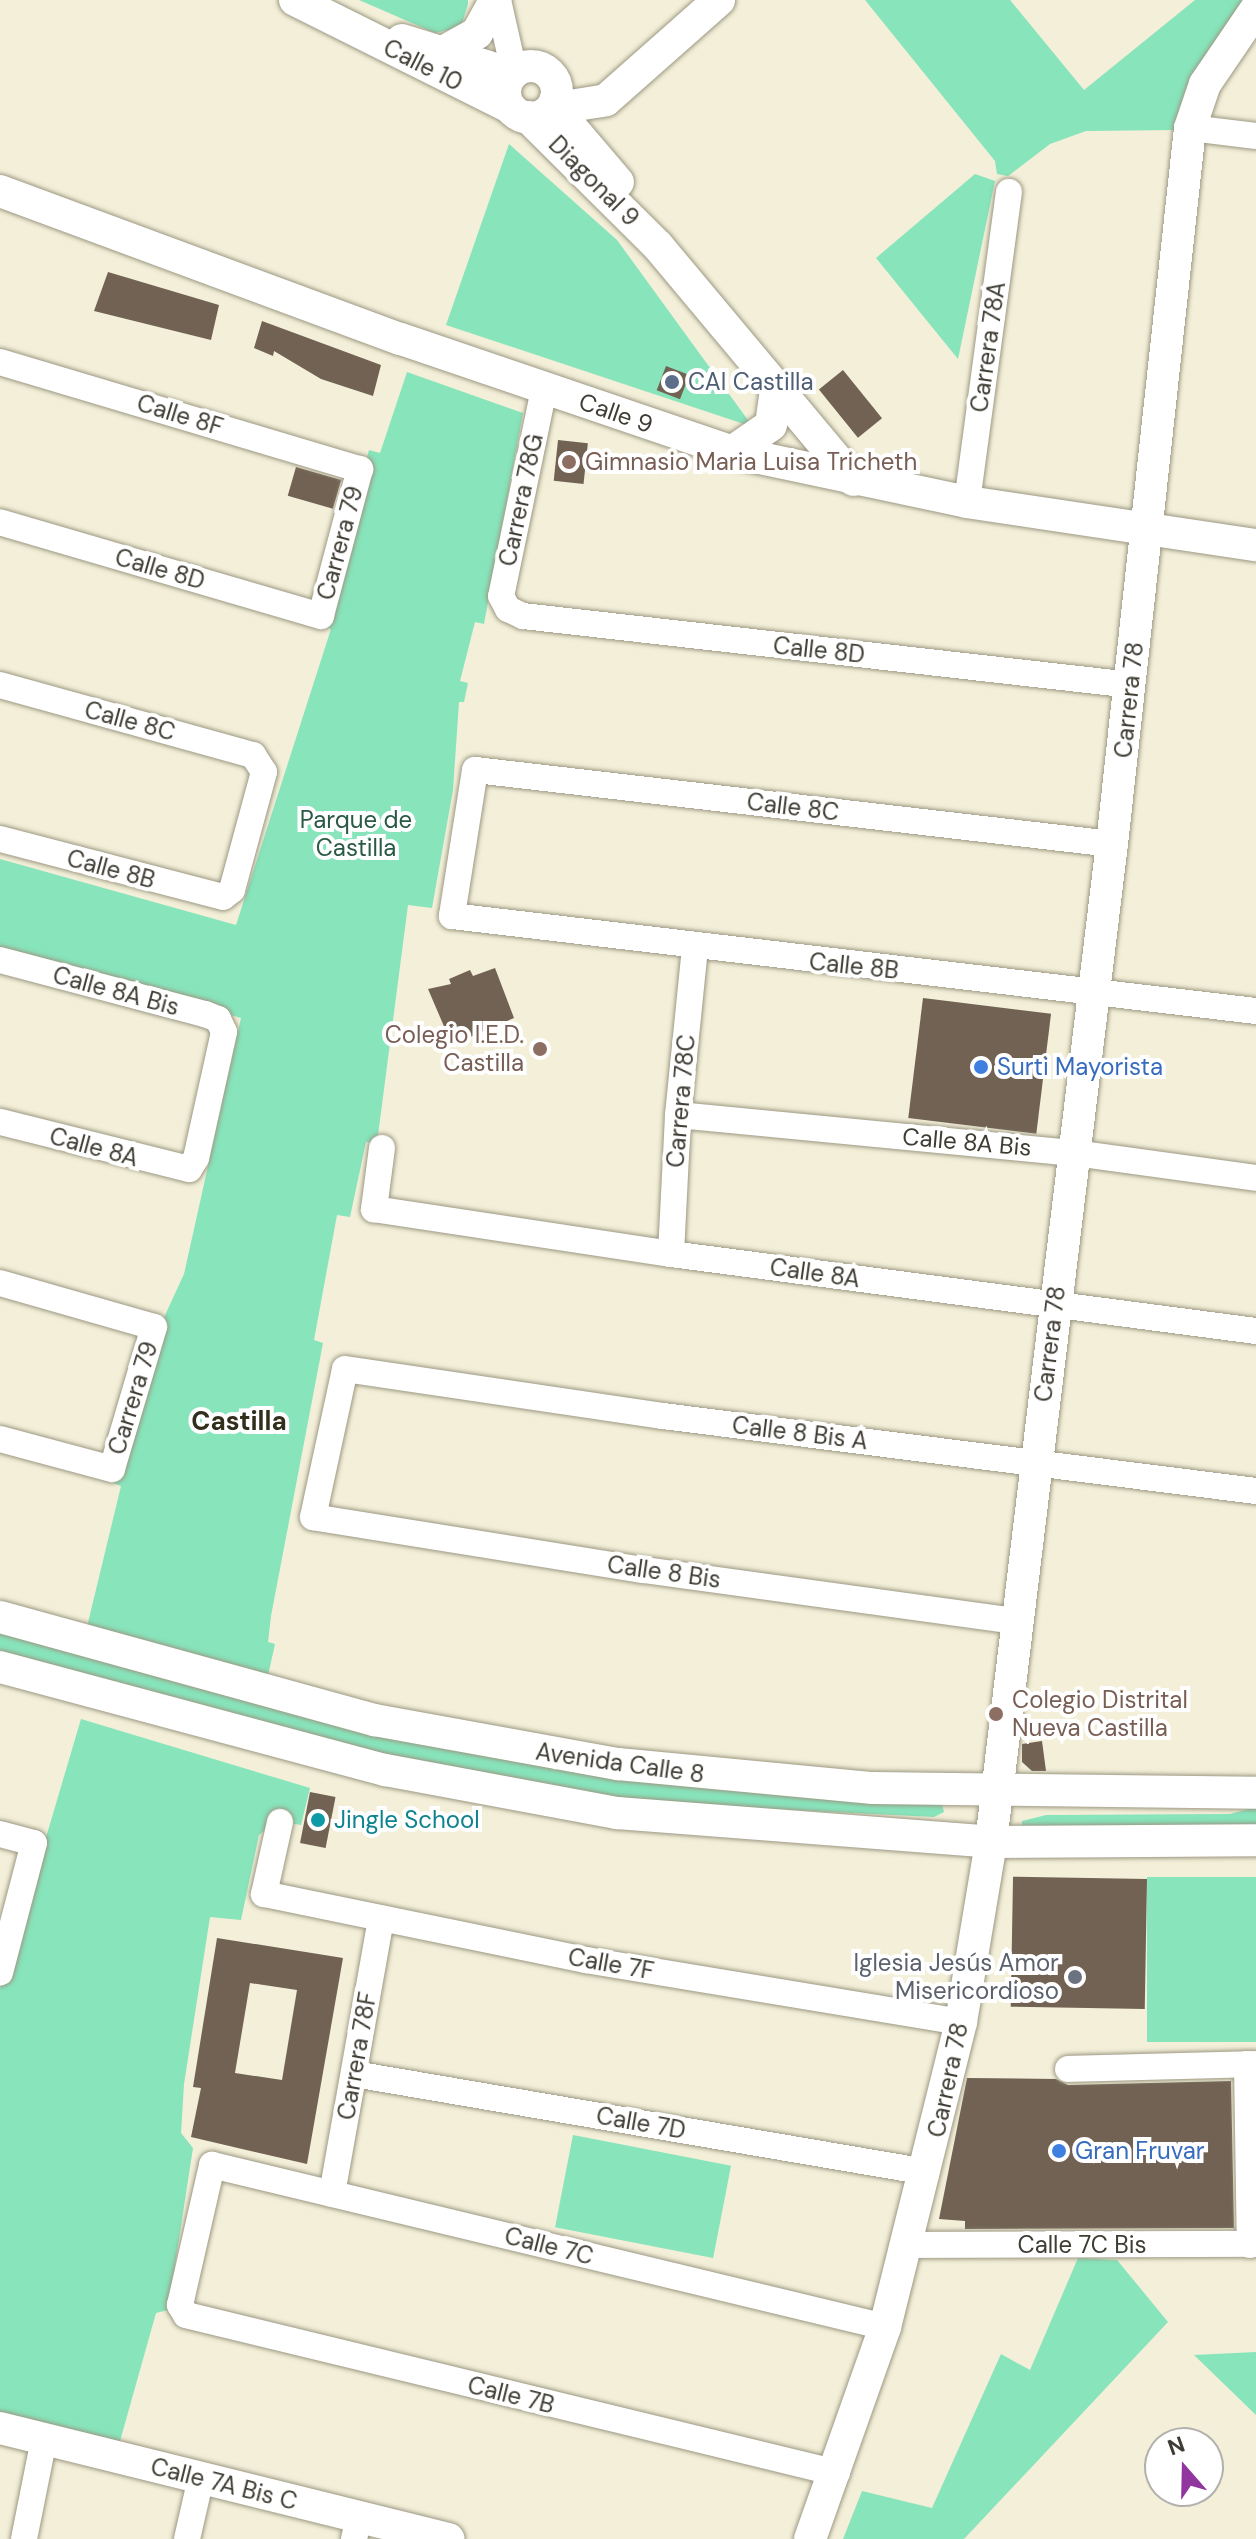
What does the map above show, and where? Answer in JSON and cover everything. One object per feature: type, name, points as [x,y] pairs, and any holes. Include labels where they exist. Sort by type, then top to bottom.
[{"type":"street","name":"Calle 10","points":[[295,0],[338,19],[419,66],[532,91]]},
{"type":"street","points":[[443,52],[477,33],[499,0]]},
{"type":"street","points":[[499,0],[532,91],[570,106],[611,95],[719,0]]},
{"type":"street","name":"Carrera 78","points":[[810,2539],[837,2473],[885,2327],[927,2172],[961,2022],[991,1842],[1112,844],[1190,128],[1205,84],[1256,9]]},
{"type":"street","name":"Calle 10","points":[[338,19],[443,52],[532,91]]},
{"type":"street","name":"Diagonal 9","points":[[532,91],[591,146],[658,246]]},
{"type":"street","name":"Diagonal 9","points":[[532,91],[854,480]]},
{"type":"street","points":[[591,146],[611,95]]},
{"type":"street","points":[[1190,128],[1256,136]]},
{"type":"street","name":"Calle 9","points":[[0,191],[544,389],[732,452],[967,502],[1256,545]]},
{"type":"street","name":"Carrera 78A","points":[[967,502],[1009,192]]},
{"type":"street","name":"Calle 8F","points":[[0,362],[360,469]]},
{"type":"street","points":[[732,452],[771,425],[776,388]]},
{"type":"street","name":"Carrera 78G","points":[[508,609],[501,596],[544,389]]},
{"type":"street","name":"Carrera 79","points":[[321,616],[360,469]]},
{"type":"street","name":"Calle 8D","points":[[0,522],[321,616]]},
{"type":"street","name":"Calle 8D","points":[[508,609],[523,616],[1131,685]]},
{"type":"street","name":"Calle 8C","points":[[0,685],[259,759],[264,772],[232,890],[223,897]]},
{"type":"street","name":"Calle 8C","points":[[452,916],[475,770],[1112,844]]},
{"type":"street","name":"Calle 8B","points":[[0,839],[223,897]]},
{"type":"street","name":"Calle 8B","points":[[452,916],[695,949],[1256,1011]]},
{"type":"street","name":"Carrera 78C","points":[[671,1254],[678,1115],[695,949]]},
{"type":"street","name":"Calle 8A Bis","points":[[0,960],[218,1019],[224,1032],[196,1158],[189,1169]]},
{"type":"street","name":"Calle 8A Bis","points":[[678,1115],[1074,1153],[1256,1178]]},
{"type":"street","name":"Calle 8A","points":[[0,1122],[189,1169]]},
{"type":"street","name":"Calle 8A","points":[[382,1148],[374,1209],[671,1254],[1256,1331]]},
{"type":"street","name":"Carrera 79","points":[[0,1283],[154,1327],[112,1469],[0,1439]]},
{"type":"street","name":"Calle 8 Bis A","points":[[313,1517],[345,1369],[1256,1491]]},
{"type":"street","name":"Calle 8 Bis","points":[[313,1517],[1016,1621]]},
{"type":"street","name":"Avenida Calle 8","points":[[0,1617],[375,1720],[517,1749],[689,1773],[997,1793],[1256,1793]]},
{"type":"street","name":"Avenida Calle 8","points":[[0,1667],[370,1766],[532,1801],[786,1830],[991,1842],[1256,1840]]},
{"type":"street","name":"Calle 7F","points":[[280,1822],[264,1894],[586,1960],[961,2022]]},
{"type":"street","points":[[0,1834],[34,1843],[0,1973]]},
{"type":"street","name":"Carrera 78F","points":[[332,2194],[381,1918]]},
{"type":"street","points":[[1068,2069],[1252,2064],[1253,2244]]},
{"type":"street","name":"Calle 7D","points":[[354,2074],[927,2172]]},
{"type":"street","name":"Calle 7C","points":[[186,2315],[180,2305],[212,2165],[885,2327]]},
{"type":"street","name":"Calle 7C Bis","points":[[908,2245],[1253,2244]]},
{"type":"street","name":"Calle 7B","points":[[186,2315],[837,2473]]},
{"type":"street","name":"Calle 7A Bis C","points":[[0,2428],[201,2478],[357,2528],[448,2539]]},
{"type":"street","points":[[24,2539],[44,2439]]},
{"type":"street","points":[[187,2539],[201,2478]]},
{"type":"green space","points":[[359,0],[468,0],[468,4],[461,27],[435,33]]},
{"type":"green space","points":[[865,0],[1010,0],[1084,90],[1195,0],[1248,0],[1174,130],[1086,131],[1050,144],[1008,176],[997,174],[995,161]]},
{"type":"green space","points":[[509,144],[617,240],[753,427],[446,325]]},
{"type":"green space","points":[[975,174],[995,181],[958,359],[876,258]]},
{"type":"green space","name":"Parque de Castilla","points":[[407,372],[523,413],[484,624],[475,622],[460,681],[468,683],[464,702],[459,702],[453,790],[432,908],[408,905],[377,1143],[366,1142],[350,1217],[337,1215],[314,1340],[323,1343],[271,1616],[268,1642],[275,1644],[267,1680],[86,1631],[121,1486],[113,1483],[161,1324],[184,1274],[241,1018],[0,947],[0,859],[236,925],[331,629],[320,625],[369,450],[380,453]]},
{"type":"green space","points":[[0,1627],[314,1714],[942,1804],[944,1812],[934,1817],[753,1808],[701,1811],[484,1781],[0,1656]]},
{"type":"green space","points":[[81,1719],[310,1788],[301,1825],[276,1821],[259,1835],[241,1920],[210,1917],[184,2084],[181,2133],[193,2148],[168,2310],[156,2313],[120,2441],[0,2412],[0,1988],[34,1851],[42,1851]]},
{"type":"green space","points":[[1256,1807],[1256,1828],[1022,1827],[1022,1821],[1046,1815],[1230,1814]]},
{"type":"green space","points":[[1147,1877],[1256,1877],[1256,2042],[1147,2042]]},
{"type":"green space","points":[[573,2135],[731,2166],[713,2258],[555,2227]]},
{"type":"green space","points":[[1078,2258],[1117,2260],[1168,2322],[964,2539],[843,2539],[862,2491],[932,2508],[1001,2354],[1030,2370]]},
{"type":"green space","points":[[1256,2352],[1256,2415],[1194,2355]]},
{"type":"building","points":[[108,272],[219,305],[211,340],[94,311]]},
{"type":"building","points":[[262,321],[381,365],[373,396],[321,379],[274,351],[273,356],[254,348]]},
{"type":"building","name":"CAI Castilla","points":[[666,366],[689,375],[680,399],[657,390]]},
{"type":"building","points":[[843,370],[882,418],[858,438],[819,390]]},
{"type":"building","name":"Gimnasio Maria Luisa Tricheth","points":[[558,440],[588,443],[584,484],[554,481]]},
{"type":"building","points":[[296,467],[341,480],[333,509],[288,496]]},
{"type":"building","points":[[495,968],[514,1018],[452,1045],[428,989],[451,984],[449,979],[470,970],[473,976]]},
{"type":"building","name":"Surti Mayorista","points":[[923,998],[1051,1014],[1036,1134],[908,1118]]},
{"type":"building","points":[[1042,1741],[1046,1771],[1032,1771],[1022,1762],[1022,1744]]},
{"type":"building","name":"Jingle School","points":[[310,1792],[336,1797],[326,1848],[300,1843]]},
{"type":"building","name":"Iglesia Jesús Amor Misericordioso","points":[[1013,1877],[1147,1879],[1145,2009],[1011,2007]]},
{"type":"building","points":[[217,1938],[343,1958],[307,2164],[191,2137],[201,2088],[193,2087]],"holes":[[[250,1983],[297,1990],[282,2080],[235,2073]]]},
{"type":"building","points":[[967,2078],[1056,2079],[1068,2085],[1231,2081],[1234,2228],[965,2229],[965,2221],[939,2219]]},
{"type":"place","name":"CAI Castilla","points":[[672,382]]},
{"type":"place","name":"Gimnasio Maria Luisa Tricheth","points":[[569,462]]},
{"type":"place","name":"Colegio I.E.D. Castilla","points":[[540,1049]]},
{"type":"place","name":"Surti Mayorista","points":[[981,1067]]},
{"type":"place","name":"Colegio Distrital Nueva Castilla","points":[[996,1714]]},
{"type":"place","name":"Jingle School","points":[[318,1820]]},
{"type":"place","name":"Iglesia Jesús Amor Misericordioso","points":[[1075,1977]]},
{"type":"place","name":"Gran Fruvar","points":[[1059,2151]]},
{"type":"district","name":"Castilla","points":[[239,1422]]}]
